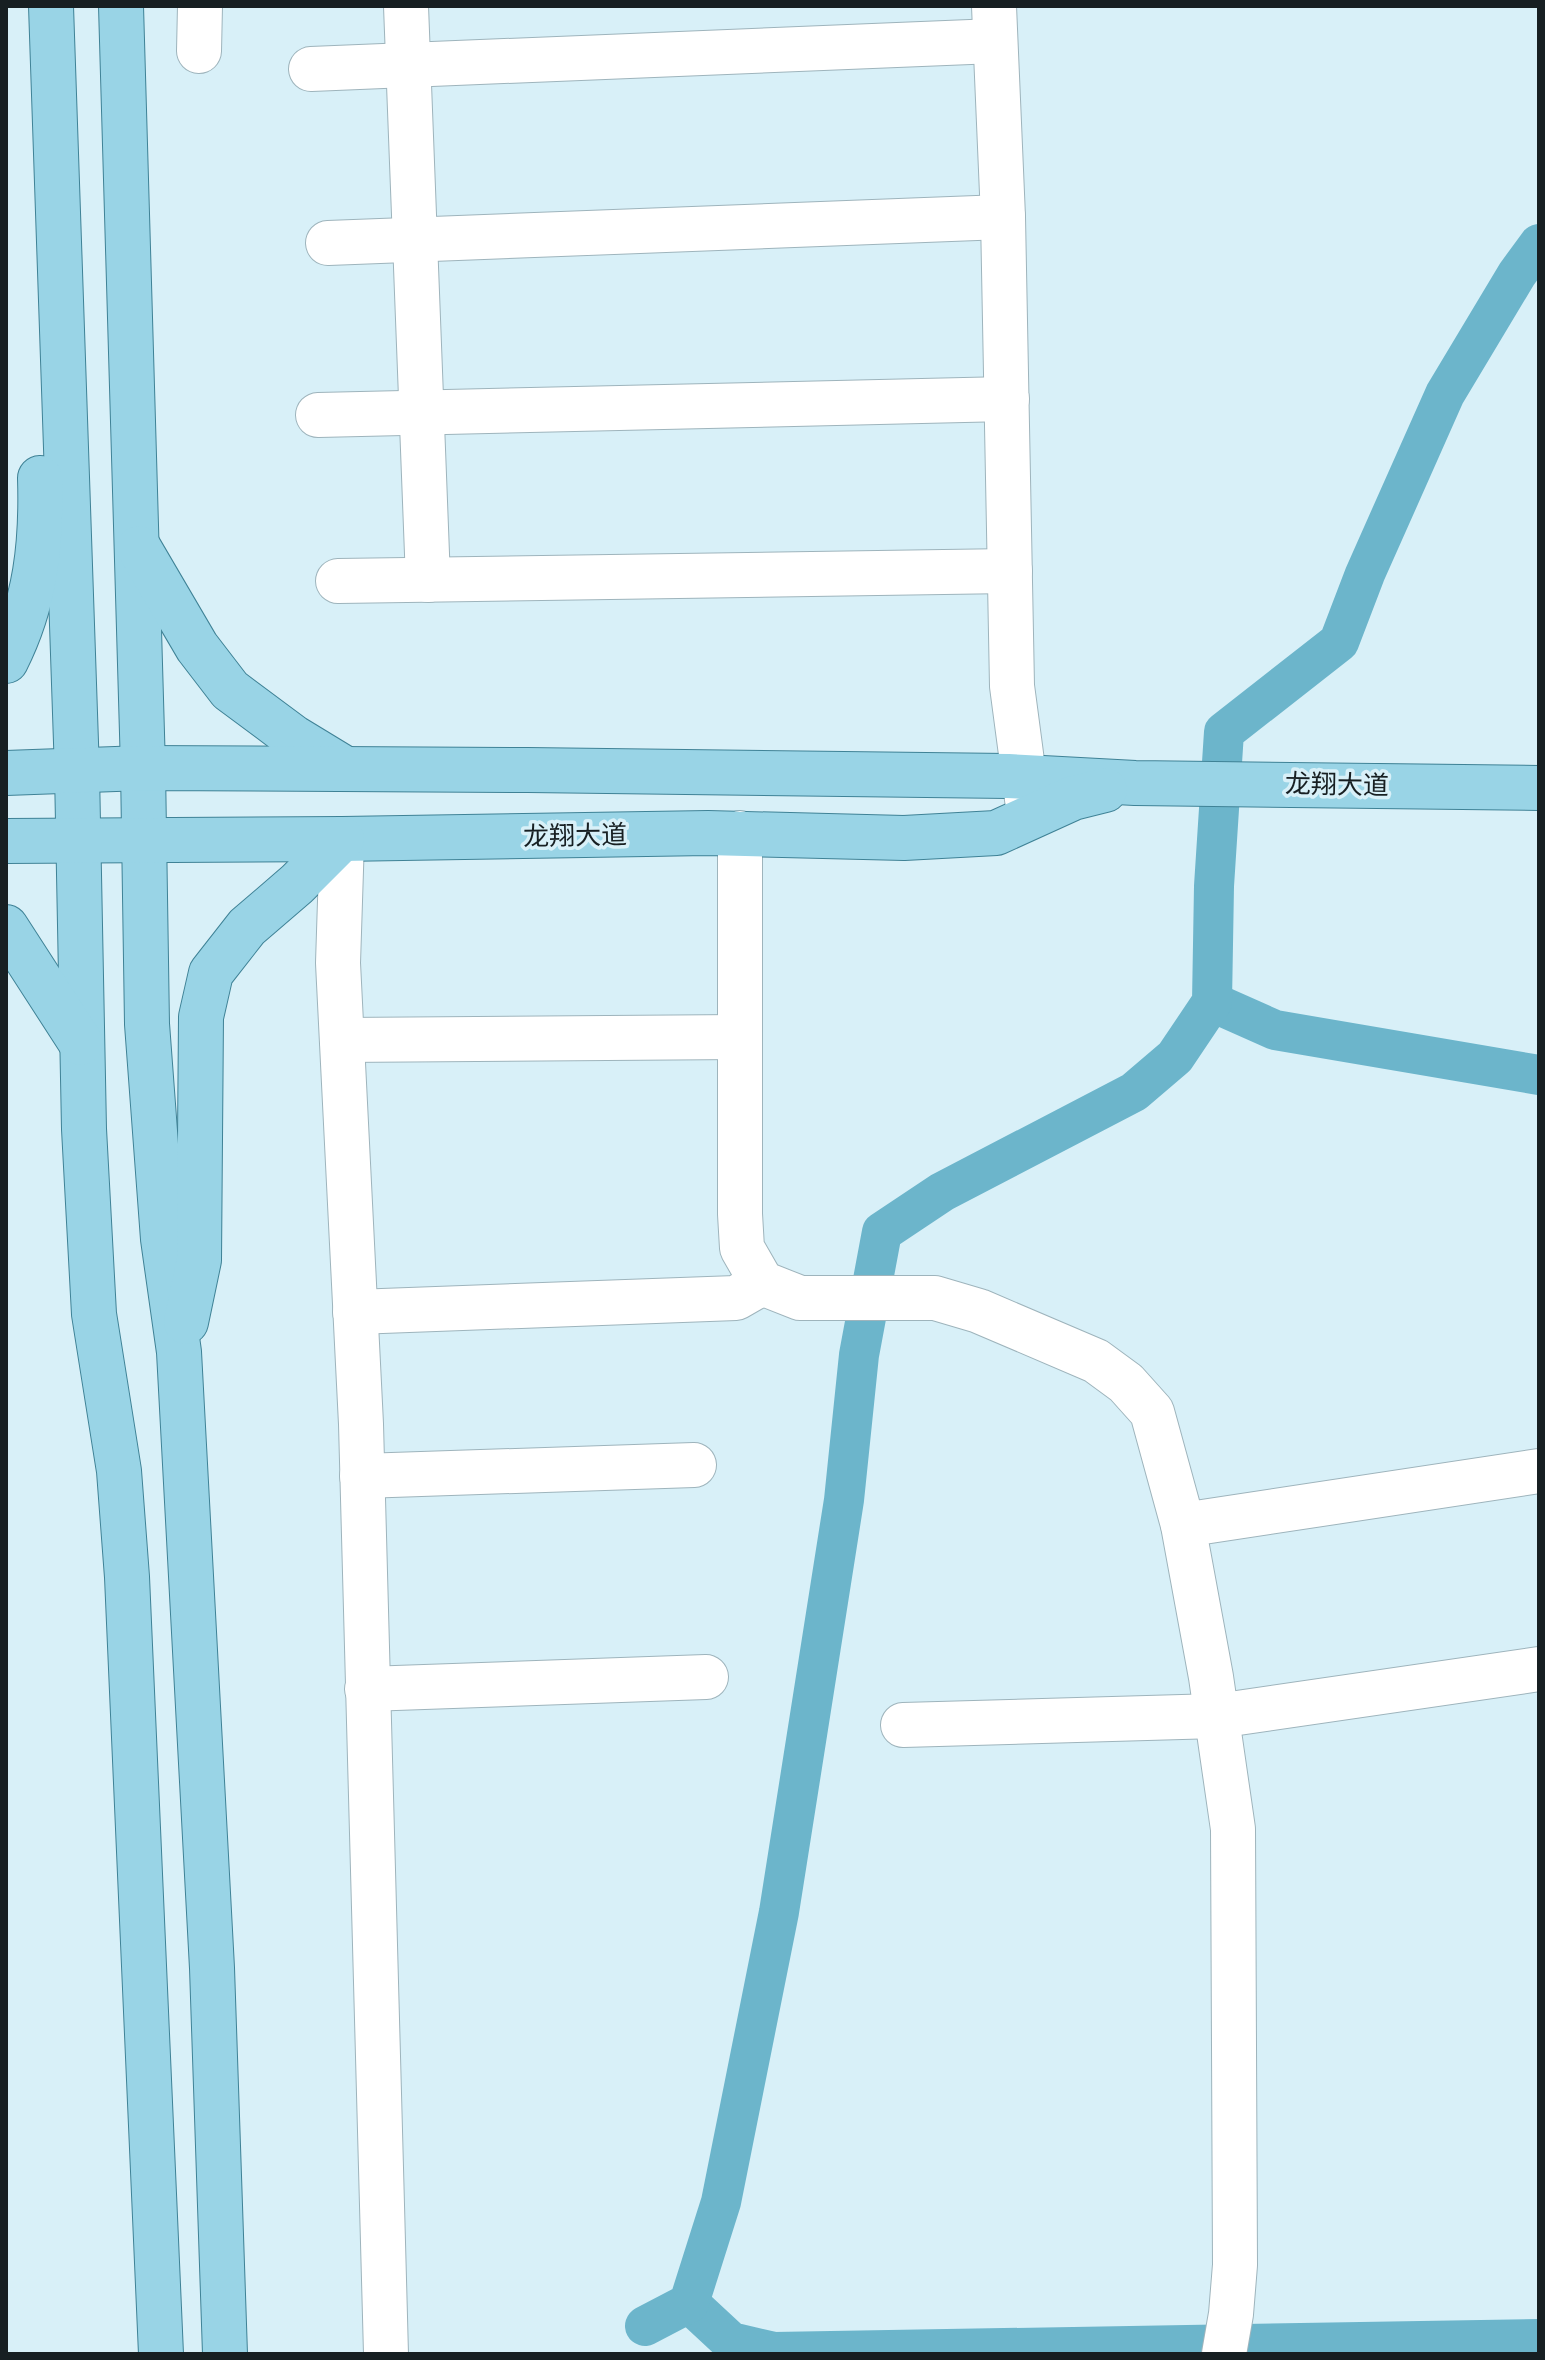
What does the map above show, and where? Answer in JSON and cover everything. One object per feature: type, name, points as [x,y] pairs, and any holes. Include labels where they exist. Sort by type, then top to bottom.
[{"type":"main road","points":[[51,6],[77,772],[82,1044],[94,1314],[119,1471],[127,1577],[161,2354]]},
{"type":"main road","points":[[121,6],[143,768],[147,1024],[163,1239],[179,1352],[212,1968],[225,2354]]},
{"type":"main road","points":[[6,661],[18,637],[37,574],[41,496],[37,352],[58,221]]},
{"type":"main road","points":[[137,546],[197,647],[230,690],[293,737],[346,769]]},
{"type":"main road","name":"龙翔大道","points":[[6,773],[143,768],[346,769],[1024,777],[1135,783],[1539,788]]},
{"type":"main road","name":"龙翔大道","points":[[6,841],[740,833],[935,836],[996,833],[1073,798],[1135,783]]},
{"type":"main road","points":[[179,1352],[199,1260],[201,1017],[211,973],[247,927],[297,884],[342,839]]},
{"type":"main road","points":[[6,927],[82,1044]]},
{"type":"street","points":[[199,51],[200,6]]},
{"type":"street","points":[[406,6],[428,580]]},
{"type":"street","points":[[311,69],[408,66],[995,24],[1003,217],[1012,686],[1029,820]]},
{"type":"street","points":[[328,243],[1003,217]]},
{"type":"street","points":[[318,415],[1007,399]]},
{"type":"street","points":[[338,581],[1010,571]]},
{"type":"street","points":[[740,833],[742,1248],[762,1283],[800,1298],[935,1298],[979,1311],[1096,1361],[1126,1383],[1152,1412],[1183,1525],[1217,1716],[1233,1829],[1235,2265],[1224,2354]]},
{"type":"street","points":[[342,839],[338,963],[362,1476],[386,2354]]},
{"type":"street","points":[[342,1040],[740,1037]]},
{"type":"street","points":[[355,1312],[736,1298],[762,1283]]},
{"type":"street","points":[[362,1476],[694,1465]]},
{"type":"street","points":[[1183,1525],[1539,1471]]},
{"type":"street","points":[[903,1725],[1217,1716],[1539,1669]]},
{"type":"street","points":[[367,1689],[706,1677]]},
{"type":"waterway","points":[[645,2326],[689,2303],[721,2202],[779,1912],[844,1500],[859,1355],[882,1232],[942,1192],[1134,1092],[1175,1057],[1212,1002],[1214,886],[1224,732],[1339,642],[1365,574],[1445,394],[1517,274],[1539,244]]},
{"type":"waterway","points":[[1212,1002],[1275,1030],[1539,1075]]},
{"type":"waterway","points":[[689,2303],[731,2342],[774,2352],[1539,2339]]}]
